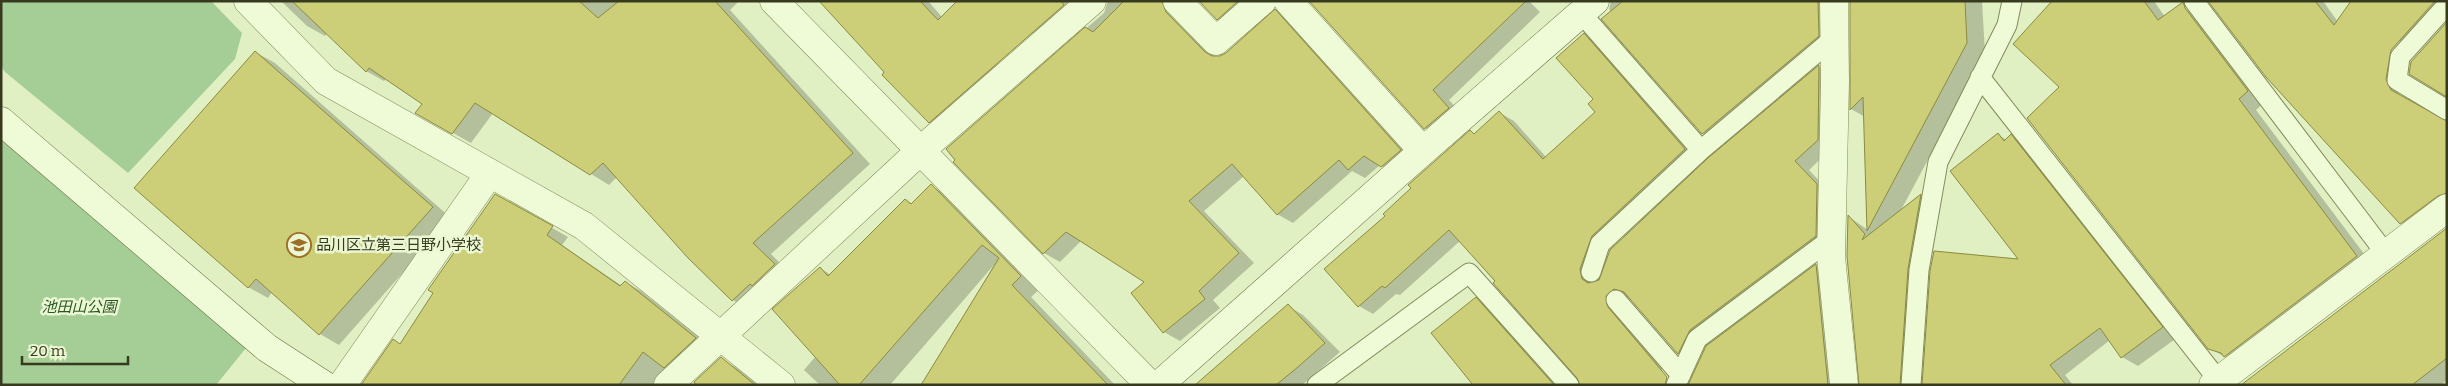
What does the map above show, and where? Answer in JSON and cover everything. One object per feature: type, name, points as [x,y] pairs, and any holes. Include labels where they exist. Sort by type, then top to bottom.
[{"type":"street","points":[[248,1],[326,81],[584,226],[781,385]]},
{"type":"street","points":[[774,1],[1150,385]]},
{"type":"street","points":[[668,385],[920,151],[1092,1]]},
{"type":"street","points":[[1178,1],[1216,41],[1262,1]]},
{"type":"street","points":[[1288,1],[1423,150]]},
{"type":"street","points":[[1834,1],[1832,239],[1830,257],[1844,385]]},
{"type":"street","points":[[1159,385],[1423,150],[1588,7]]},
{"type":"street","points":[[1,120],[267,348],[324,385]]},
{"type":"street","points":[[342,385],[490,173]]},
{"type":"street","points":[[2216,383],[2447,208]]},
{"type":"lane","points":[[1910,385],[1919,270],[1938,162],[2007,25],[2012,1]]},
{"type":"lane","points":[[2194,1],[2386,254]]},
{"type":"lane","points":[[2447,5],[2400,57],[2397,80],[2447,110]]},
{"type":"lane","points":[[1588,7],[1701,150]]},
{"type":"lane","points":[[1591,272],[1600,244],[1701,150],[1834,38]]},
{"type":"lane","points":[[1980,77],[2216,383]]},
{"type":"lane","points":[[1616,300],[1679,380],[1698,340],[1832,239]]},
{"type":"lane","points":[[1317,385],[1469,273],[1569,385]]},
{"type":"green space","points":[[1,1],[211,1],[242,33],[235,59],[128,173],[5,72],[1,66]]},
{"type":"green space","name":"池田山公園","points":[[1,136],[246,348],[216,385],[1,385]]},
{"type":"building","points":[[292,1],[579,1],[598,18],[619,1],[715,1],[853,153],[753,243],[775,264],[752,286],[750,284],[732,301],[688,258],[603,163],[590,175],[475,103],[452,134],[415,113],[422,104],[369,68],[366,72]]},
{"type":"building","points":[[819,1],[920,1],[938,20],[957,1],[1061,1],[1064,5],[929,123],[882,75],[884,72]]},
{"type":"building","points":[[1124,1],[1162,1],[1166,12],[1205,52],[1212,56],[1220,56],[1226,53],[1275,9],[1401,150],[1381,167],[1364,156],[1348,170],[1339,160],[1277,215],[1232,164],[1189,201],[1239,253],[1199,291],[1205,299],[1163,333],[1131,293],[1144,282],[1066,232],[1043,254],[953,162],[955,160],[946,149],[1085,27],[1093,32]]},
{"type":"building","points":[[1199,1],[1238,1],[1217,20]]},
{"type":"building","points":[[1309,1],[1526,1],[1433,90],[1449,108],[1424,129]]},
{"type":"building","points":[[1623,1],[1818,1],[1819,36],[1702,134],[1601,19]]},
{"type":"building","points":[[1850,1],[1965,1],[1967,43],[1867,231],[1863,97],[1850,110]]},
{"type":"building","points":[[2052,1],[2144,1],[2158,20],[2183,2],[2185,8],[2248,91],[2239,99],[2357,256],[2224,357],[2221,353],[2208,349],[2027,118],[2059,87],[2013,44]]},
{"type":"building","points":[[2208,1],[2315,1],[2334,25],[2351,1],[2435,1],[2391,50],[2386,79],[2391,90],[2447,121],[2447,193],[2438,196],[2400,224],[2266,77]]},
{"type":"building","points":[[2447,22],[2447,97],[2409,74],[2411,62]]},
{"type":"building","points":[[1584,33],[1685,149],[1592,236],[1580,269],[1582,279],[1588,283],[1599,280],[1610,250],[1708,158],[1819,65],[1818,140],[1795,161],[1817,184],[1816,236],[1690,330],[1678,354],[1624,292],[1614,289],[1606,296],[1608,307],[1667,377],[1665,385],[1580,385],[1577,378],[1449,230],[1385,288],[1382,286],[1358,307],[1324,269],[1385,216],[1383,214],[1411,188],[1408,185],[1470,130],[1474,134],[1499,111],[1543,159],[1595,112],[1588,104],[1593,99],[1556,58]]},
{"type":"building","points":[[255,51],[433,207],[319,335],[256,279],[248,288],[134,188]]},
{"type":"building","points":[[1998,133],[2004,141],[2011,134],[2163,327],[2121,358],[2100,328],[2050,365],[2066,385],[1922,385],[1930,271],[1934,251],[2018,259],[1950,171]]},
{"type":"building","points":[[931,184],[1021,276],[1012,285],[1108,385],[921,385],[999,258],[982,245],[859,385],[840,385],[772,309],[820,267],[828,276],[905,199],[911,204]]},
{"type":"building","points":[[495,194],[553,226],[547,235],[620,286],[625,281],[696,338],[664,368],[643,352],[619,385],[361,385],[393,339],[400,344],[433,293],[428,290]]},
{"type":"building","points":[[1921,194],[1908,269],[1900,385],[1859,385],[1847,256],[1848,215],[1865,234],[1862,240]]},
{"type":"building","points":[[2447,228],[2447,358],[2412,385],[2241,385]]},
{"type":"building","points":[[1816,264],[1828,385],[1688,385],[1706,346]]},
{"type":"building","points":[[1476,297],[1554,385],[1473,385],[1431,333]]},
{"type":"building","points":[[1288,304],[1325,343],[1298,367],[1276,385],[1195,385]]},
{"type":"building","points":[[721,357],[755,385],[696,385],[694,382]]},
{"type":"place","name":"品川区立第三日野小学校","points":[[299,245]]}]
